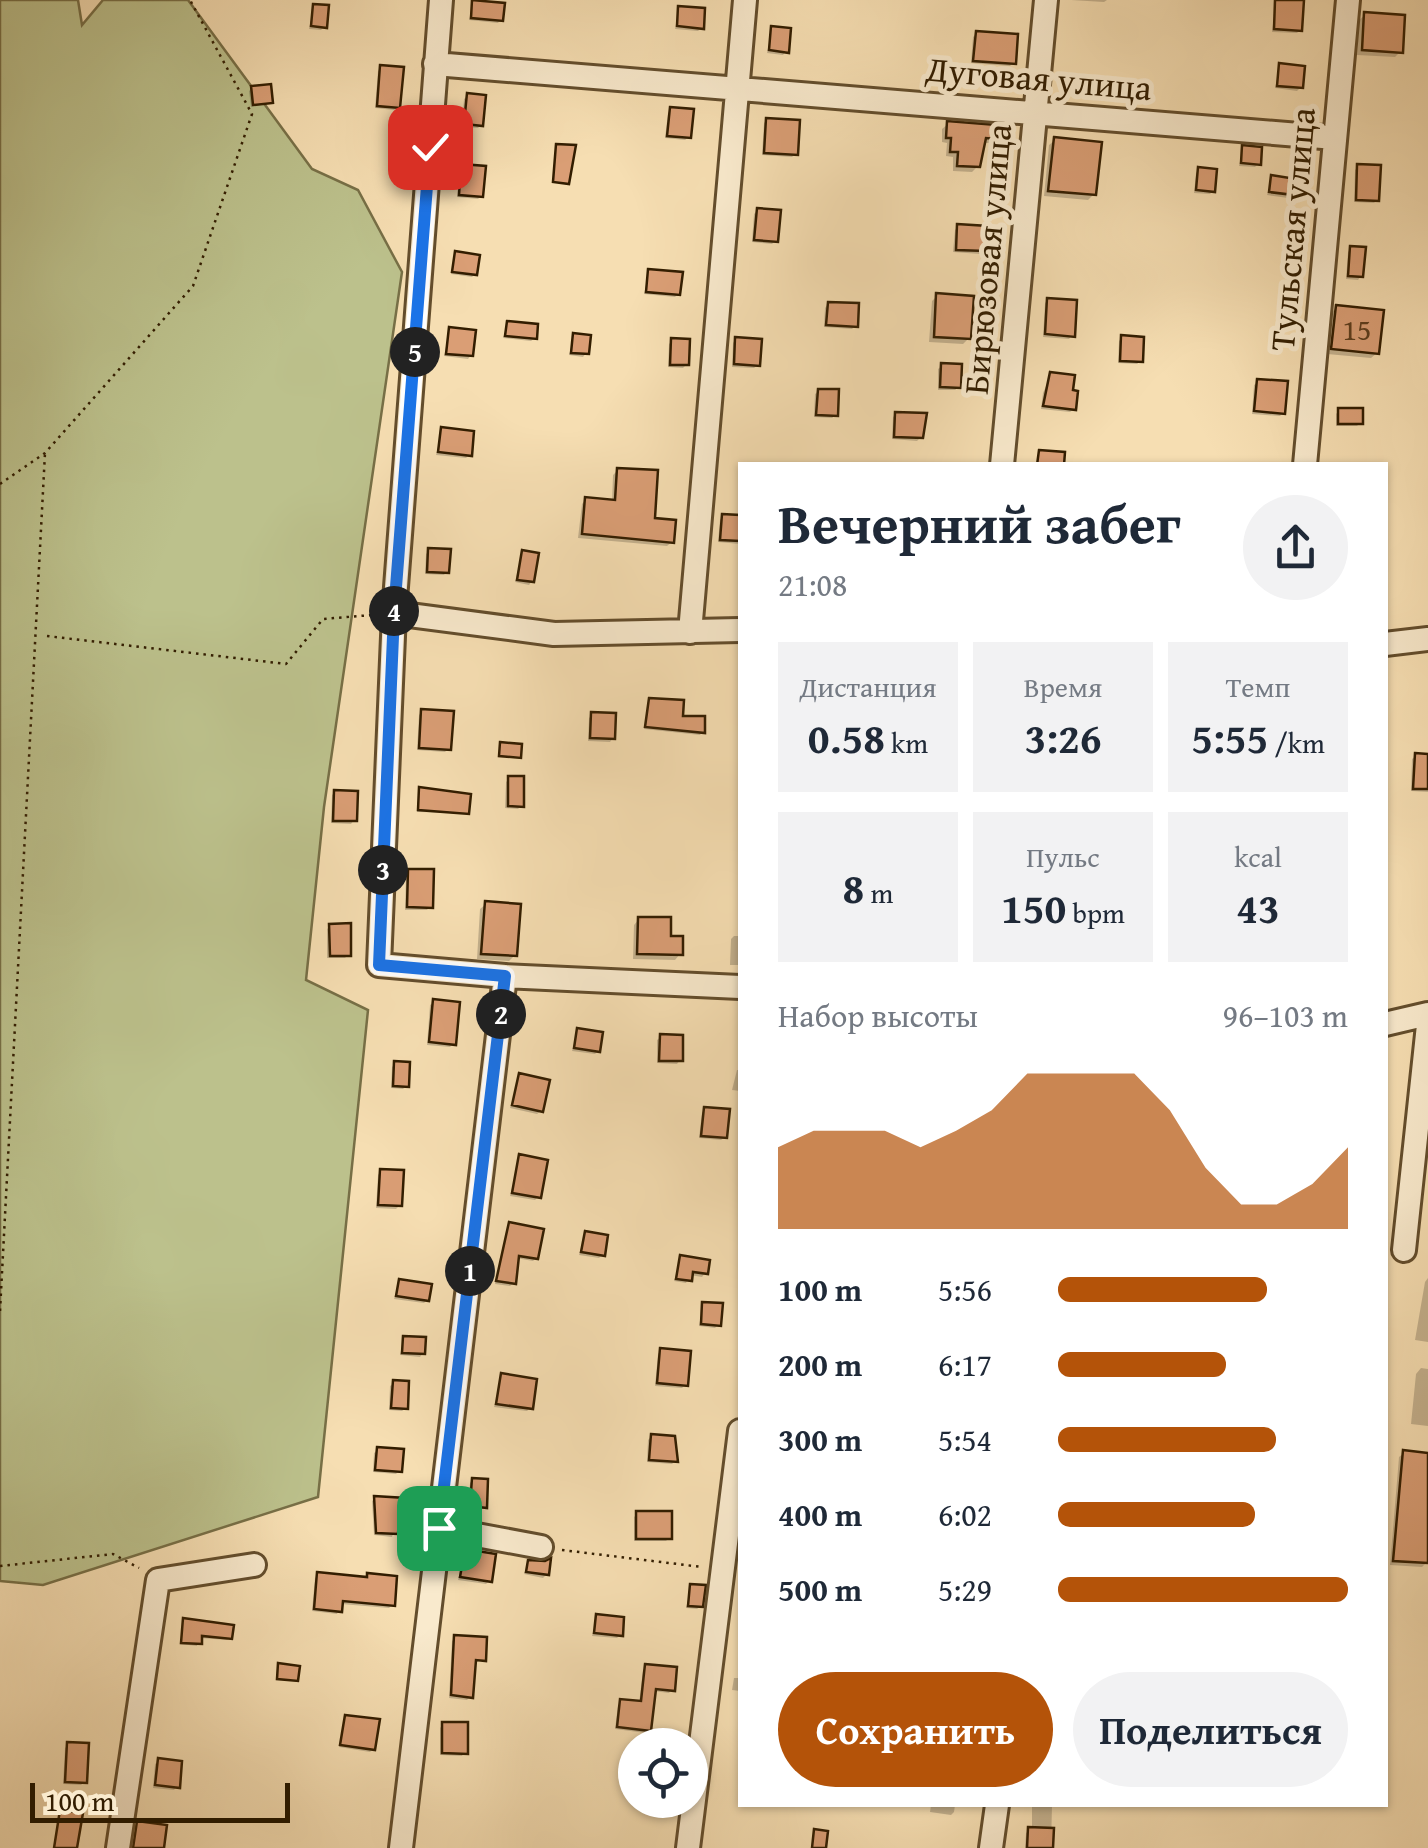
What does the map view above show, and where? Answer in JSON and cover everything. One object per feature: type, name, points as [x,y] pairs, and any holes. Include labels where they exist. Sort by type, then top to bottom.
[{"type":"street","points":[[441,0],[394,613],[379,965],[738,988]]},
{"type":"street","points":[[690,632],[745,0]]},
{"type":"street","name":"Бирюзовая улица","points":[[1002,462],[1046,0]]},
{"type":"street","name":"Тульская улица","points":[[1305,462],[1348,0]]},
{"type":"street","name":"Дуговая улица","points":[[434,64],[1335,138]]},
{"type":"street","points":[[394,613],[554,634],[738,630]]},
{"type":"street","points":[[1388,644],[1428,638]]},
{"type":"street","points":[[401,1848],[505,976]]},
{"type":"street","points":[[1388,1023],[1428,1014]]},
{"type":"street","points":[[1404,1250],[1428,1024]]},
{"type":"street","points":[[688,1848],[732,1570],[738,1466]]},
{"type":"street","points":[[439,1528],[541,1547]]},
{"type":"street","points":[[118,1848],[158,1580],[254,1565]]},
{"type":"street","points":[[991,1848],[997,1807]]},
{"type":"path","points":[[0,484],[45,452],[194,286],[252,114],[190,0]]},
{"type":"path","points":[[0,1310],[45,452]]},
{"type":"path","points":[[47,636],[286,664],[323,619],[394,613]]},
{"type":"path","points":[[541,1547],[732,1570]]},
{"type":"path","points":[[0,1566],[113,1554],[158,1580]]},
{"type":"green space","points":[[0,0],[78,0],[82,25],[103,0],[188,0],[312,169],[358,190],[402,272],[324,807],[306,980],[368,1010],[318,1497],[43,1585],[0,1581]]},
{"type":"building","points":[[472,0],[505,3],[503,21],[471,18]]},
{"type":"building","points":[[1275,0],[1304,0],[1302,31],[1274,29]]},
{"type":"building","points":[[313,4],[329,5],[327,28],[311,26]]},
{"type":"building","points":[[678,6],[705,8],[704,29],[677,26]]},
{"type":"building","points":[[1364,12],[1405,15],[1403,53],[1362,50]]},
{"type":"building","points":[[771,26],[791,28],[789,53],[769,50]]},
{"type":"building","points":[[976,31],[1018,34],[1016,64],[973,61]]},
{"type":"building","points":[[1279,63],[1305,66],[1303,88],[1277,86]]},
{"type":"building","points":[[380,65],[404,67],[400,108],[377,106]]},
{"type":"building","points":[[271,84],[273,103],[253,105],[251,86]]},
{"type":"building","points":[[467,93],[486,95],[483,126],[464,124]]},
{"type":"building","points":[[670,107],[694,109],[691,138],[667,136]]},
{"type":"building","points":[[766,118],[800,120],[798,155],[764,153]]},
{"type":"building","points":[[947,121],[997,125],[997,139],[986,138],[980,167],[957,166],[958,152],[950,152],[951,138],[946,138]]},
{"type":"building","points":[[1054,137],[1102,142],[1096,195],[1048,191]]},
{"type":"building","points":[[556,144],[576,145],[569,184],[553,182]]},
{"type":"building","points":[[1242,145],[1262,147],[1261,165],[1241,163]]},
{"type":"building","points":[[461,164],[486,166],[483,197],[459,195]]},
{"type":"building","points":[[1357,164],[1381,165],[1379,201],[1356,200]]},
{"type":"building","points":[[1198,167],[1217,169],[1215,192],[1196,190]]},
{"type":"building","points":[[1271,175],[1296,179],[1294,195],[1269,192]]},
{"type":"building","points":[[757,208],[781,210],[778,242],[754,240]]},
{"type":"building","points":[[957,224],[988,226],[986,251],[956,250]]},
{"type":"building","points":[[1350,246],[1366,247],[1363,277],[1348,276]]},
{"type":"building","points":[[455,251],[480,255],[477,275],[452,272]]},
{"type":"building","points":[[648,269],[683,272],[680,295],[646,292]]},
{"type":"building","points":[[936,293],[974,296],[971,339],[934,337]]},
{"type":"building","points":[[1047,298],[1077,300],[1075,337],[1045,334]]},
{"type":"building","points":[[828,302],[859,303],[858,327],[826,325]]},
{"type":"building","points":[[1336,305],[1384,310],[1379,354],[1331,349]]},
{"type":"building","points":[[507,321],[538,324],[537,339],[505,336]]},
{"type":"building","points":[[449,327],[476,330],[473,356],[446,354]]},
{"type":"building","points":[[573,333],[591,335],[589,354],[571,353]]},
{"type":"building","points":[[1121,335],[1144,337],[1143,362],[1120,361]]},
{"type":"building","points":[[735,337],[762,339],[760,366],[734,364]]},
{"type":"building","points":[[671,338],[690,339],[689,365],[670,365]]},
{"type":"building","points":[[941,363],[962,364],[961,388],[940,387]]},
{"type":"building","points":[[1050,372],[1075,375],[1076,410],[1043,406]]},
{"type":"building","points":[[1257,379],[1288,381],[1285,414],[1254,411]]},
{"type":"building","points":[[818,389],[839,389],[838,416],[816,415]]},
{"type":"building","points":[[1338,408],[1363,408],[1363,424],[1338,424]]},
{"type":"building","points":[[895,412],[927,413],[923,438],[894,437]]},
{"type":"building","points":[[441,427],[474,431],[472,456],[438,452]]},
{"type":"building","points":[[1039,450],[1065,452],[1064,462],[1037,462]]},
{"type":"building","points":[[617,468],[658,470],[655,518],[676,520],[674,543],[582,534],[585,497],[615,500]]},
{"type":"building","points":[[722,514],[738,515],[738,541],[720,540]]},
{"type":"building","points":[[428,548],[451,549],[449,573],[427,572]]},
{"type":"building","points":[[522,550],[539,553],[534,582],[517,580]]},
{"type":"building","points":[[649,698],[684,700],[683,716],[705,716],[705,733],[645,727]]},
{"type":"building","points":[[421,709],[454,711],[451,750],[419,748]]},
{"type":"building","points":[[591,712],[616,713],[615,739],[590,738]]},
{"type":"building","points":[[500,742],[522,744],[521,758],[499,756]]},
{"type":"building","points":[[1415,753],[1428,754],[1428,789],[1413,789]]},
{"type":"building","points":[[508,776],[524,776],[524,807],[508,806]]},
{"type":"building","points":[[419,787],[471,794],[469,814],[418,810]]},
{"type":"building","points":[[334,790],[358,791],[357,821],[333,821]]},
{"type":"building","points":[[408,869],[434,869],[433,908],[407,907]]},
{"type":"building","points":[[485,901],[521,904],[517,956],[481,954]]},
{"type":"building","points":[[638,917],[671,917],[671,936],[683,936],[683,955],[637,954]]},
{"type":"building","points":[[351,923],[351,956],[330,956],[329,924]]},
{"type":"building","points":[[433,999],[460,1002],[456,1045],[429,1042]]},
{"type":"building","points":[[577,1028],[603,1032],[600,1052],[574,1048]]},
{"type":"building","points":[[660,1034],[683,1035],[683,1061],[659,1061]]},
{"type":"building","points":[[394,1061],[410,1062],[409,1087],[393,1086]]},
{"type":"building","points":[[519,1073],[550,1080],[543,1112],[512,1105]]},
{"type":"building","points":[[704,1107],[730,1109],[727,1138],[701,1136]]},
{"type":"building","points":[[519,1154],[548,1160],[541,1198],[512,1193]]},
{"type":"building","points":[[380,1169],[404,1170],[402,1206],[378,1205]]},
{"type":"building","points":[[509,1222],[544,1229],[538,1259],[519,1256],[516,1284],[496,1281]]},
{"type":"building","points":[[585,1231],[608,1235],[605,1256],[581,1252]]},
{"type":"building","points":[[680,1255],[710,1260],[708,1274],[693,1272],[692,1281],[676,1279]]},
{"type":"building","points":[[399,1279],[432,1284],[429,1301],[396,1296]]},
{"type":"building","points":[[702,1302],[723,1303],[721,1326],[701,1324]]},
{"type":"building","points":[[403,1336],[426,1337],[425,1354],[402,1353]]},
{"type":"building","points":[[660,1348],[691,1351],[688,1386],[657,1383]]},
{"type":"building","points":[[501,1373],[537,1379],[533,1409],[496,1404]]},
{"type":"building","points":[[393,1380],[409,1381],[408,1409],[391,1408]]},
{"type":"building","points":[[651,1434],[675,1436],[678,1462],[649,1460]]},
{"type":"building","points":[[377,1447],[404,1449],[402,1472],[375,1470]]},
{"type":"building","points":[[1403,1450],[1428,1453],[1428,1563],[1393,1561]]},
{"type":"building","points":[[472,1478],[488,1479],[487,1508],[470,1506]]},
{"type":"building","points":[[374,1496],[406,1498],[398,1534],[376,1533]]},
{"type":"building","points":[[636,1511],[672,1511],[672,1539],[636,1539]]},
{"type":"building","points":[[465,1549],[496,1554],[492,1582],[460,1577]]},
{"type":"building","points":[[551,1558],[549,1575],[526,1572],[528,1560]]},
{"type":"building","points":[[317,1572],[397,1576],[395,1606],[343,1601],[342,1612],[314,1609]]},
{"type":"building","points":[[690,1584],[706,1585],[703,1607],[688,1606]]},
{"type":"building","points":[[596,1614],[624,1617],[623,1636],[594,1633]]},
{"type":"building","points":[[183,1618],[234,1625],[232,1639],[202,1636],[202,1644],[181,1643]]},
{"type":"building","points":[[454,1635],[487,1637],[486,1661],[476,1660],[473,1698],[451,1695]]},
{"type":"building","points":[[278,1663],[300,1666],[298,1681],[277,1679]]},
{"type":"building","points":[[645,1664],[677,1667],[675,1691],[656,1689],[651,1728],[617,1727],[620,1699],[641,1701]]},
{"type":"building","points":[[345,1715],[380,1719],[375,1750],[340,1745]]},
{"type":"building","points":[[442,1722],[468,1722],[468,1754],[442,1753]]},
{"type":"building","points":[[67,1742],[89,1743],[87,1783],[65,1782]]},
{"type":"building","points":[[158,1758],[182,1761],[180,1788],[155,1785]]},
{"type":"building","points":[[60,1810],[83,1813],[77,1848],[54,1848]]},
{"type":"building","points":[[137,1821],[167,1825],[164,1848],[133,1848]]},
{"type":"building","points":[[1028,1827],[1054,1828],[1053,1848],[1027,1848]]},
{"type":"building","points":[[814,1829],[828,1831],[826,1848],[812,1848]]},
{"type":"route","points":[[430,147],[394,613],[379,965],[505,976],[439,1528]]}]
